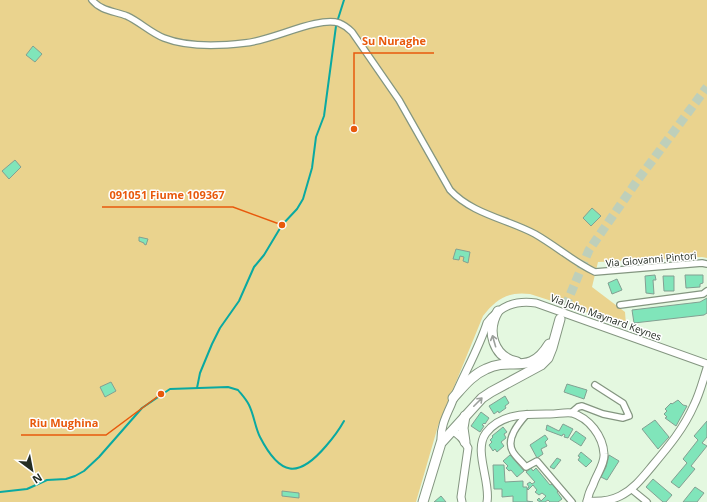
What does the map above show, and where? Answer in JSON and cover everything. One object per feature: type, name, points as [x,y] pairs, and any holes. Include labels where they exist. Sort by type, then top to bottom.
[{"type":"main road","points":[[498,311],[492,327],[494,342],[498,351],[506,358],[516,362],[526,362],[536,359]]},
{"type":"main road","points":[[423,502],[441,443],[482,398],[490,392],[541,365],[548,358],[560,319],[547,348],[536,359],[522,365],[494,366],[486,369],[470,380],[453,398]]},
{"type":"main road","points":[[465,416],[463,428],[465,442]]},
{"type":"street","name":"Via Giovanni Pintori","points":[[92,0],[97,6],[127,16],[164,38],[207,46],[267,40],[314,23],[330,21],[346,26],[352,32],[399,100],[450,190],[457,197],[471,206],[534,234],[582,266],[596,272],[702,263],[707,264]]},
{"type":"street","points":[[620,305],[703,294],[707,291]]},
{"type":"street","name":"Via John Maynard Keynes","points":[[498,311],[514,303],[536,303],[707,364]]},
{"type":"street","points":[[441,443],[440,435],[442,425],[453,398],[487,323],[498,311]]},
{"type":"street","points":[[487,502],[481,447],[485,434],[498,422],[510,416],[527,414],[571,413],[585,420],[595,429],[602,442],[605,455],[587,501],[597,502],[620,496],[632,488],[641,479],[670,445],[685,424],[695,404],[707,368]]},
{"type":"street","points":[[571,413],[578,407],[582,406],[609,416],[623,418],[629,416],[623,403],[594,385]]},
{"type":"street","points":[[527,414],[514,432],[511,441],[513,452],[526,467],[537,461],[572,502]]},
{"type":"street","points":[[452,431],[458,433],[468,448],[461,497],[462,502]]},
{"type":"street","points":[[632,488],[647,502]]},
{"type":"shaded area","points":[[0,0],[707,0],[707,258],[598,262],[592,287],[625,312],[626,325],[530,294],[522,293],[509,295],[493,305],[483,316],[438,426],[416,502],[0,502]]},
{"type":"building","points":[[33,46],[42,54],[35,62],[26,55]]},
{"type":"building","points":[[15,160],[21,167],[9,179],[2,171]]},
{"type":"building","points":[[592,208],[601,216],[591,226],[583,218]]},
{"type":"building","points":[[139,237],[148,239],[146,245],[139,241]]},
{"type":"building","points":[[456,249],[470,252],[468,263],[463,261],[464,257],[460,256],[459,260],[453,259]]},
{"type":"building","points":[[655,275],[656,280],[653,280],[654,294],[646,293],[645,276]]},
{"type":"building","points":[[685,275],[703,275],[703,283],[700,284],[700,287],[686,288]]},
{"type":"building","points":[[663,276],[674,276],[674,291],[664,291]]},
{"type":"building","points":[[617,279],[622,290],[612,294],[608,283]]},
{"type":"building","points":[[707,298],[707,313],[704,315],[634,323],[632,310],[700,302]]},
{"type":"building","points":[[111,382],[116,391],[105,397],[100,387]]},
{"type":"building","points":[[567,384],[587,390],[584,399],[564,392]]},
{"type":"building","points":[[505,396],[509,403],[505,406],[506,408],[499,413],[498,411],[494,414],[489,406]]},
{"type":"building","points":[[678,400],[683,405],[687,406],[676,426],[665,418],[667,417],[664,414],[667,411],[665,409],[671,403],[672,404]]},
{"type":"building","points":[[481,412],[489,418],[485,424],[484,423],[482,425],[484,426],[480,432],[471,426]]},
{"type":"building","points":[[655,420],[669,437],[658,449],[642,429]]},
{"type":"building","points":[[707,421],[707,437],[702,443],[707,446],[691,466],[695,469],[679,488],[671,482],[687,463],[683,459],[698,440],[694,436]]},
{"type":"building","points":[[563,424],[573,429],[568,438],[564,437],[565,435],[563,434],[562,436],[546,430],[547,425],[559,431]]},
{"type":"building","points":[[503,427],[507,432],[504,434],[506,438],[501,442],[504,446],[497,452],[495,449],[493,451],[489,445],[492,442],[490,440],[493,437],[492,436]]},
{"type":"building","points":[[576,431],[586,438],[581,446],[570,439]]},
{"type":"building","points":[[545,435],[548,439],[545,442],[547,446],[541,449],[543,454],[537,458],[530,445]]},
{"type":"building","points":[[581,452],[592,461],[586,467],[578,460],[580,457],[578,456]]},
{"type":"building","points":[[510,455],[524,471],[517,477],[511,470],[509,471],[506,468],[508,466],[503,461]]},
{"type":"building","points":[[609,455],[619,461],[607,480],[601,477],[606,467]]},
{"type":"building","points":[[557,458],[561,460],[554,469],[550,467]]},
{"type":"building","points":[[493,465],[504,465],[505,482],[523,481],[523,487],[527,487],[527,501],[533,502],[513,502],[513,496],[502,497],[502,489],[494,489]]},
{"type":"building","points":[[531,468],[533,471],[536,468],[550,485],[552,484],[562,499],[558,502],[550,502],[548,500],[545,502],[540,502],[537,500],[539,498],[541,501],[546,496],[542,493],[539,495],[535,492],[537,490],[533,485],[528,490],[527,489],[529,487],[527,484],[530,482],[532,484],[535,482],[526,472]]},
{"type":"building","points":[[653,479],[672,495],[666,502],[663,502],[646,487]]},
{"type":"building","points":[[695,487],[704,493],[697,502],[683,502]]},
{"type":"building","points":[[282,491],[299,493],[299,498],[282,496]]},
{"type":"building","points":[[441,496],[446,502],[434,502]]},
{"type":"waterway","points":[[338,19],[344,0]]},
{"type":"waterway","points":[[197,388],[200,373],[212,344],[220,328],[239,301],[254,267],[264,255],[282,225],[297,209],[303,199],[312,168],[316,137],[324,116],[336,26]]},
{"type":"waterway","points":[[0,492],[27,489],[47,480],[66,479],[84,471],[99,457],[142,408],[170,389],[228,387],[238,390],[249,405],[258,433],[267,450],[282,466],[290,468],[298,468],[307,464],[316,457],[344,421]]},
{"type":"tunnel","points":[[560,319],[589,250],[637,181],[707,87]]},
{"type":"place","name":"Su Nuraghe","points":[[354,129]]},
{"type":"place","name":"091051 Fiume 109367","points":[[282,225]]},
{"type":"place","name":"Riu Mughina","points":[[161,394]]}]
